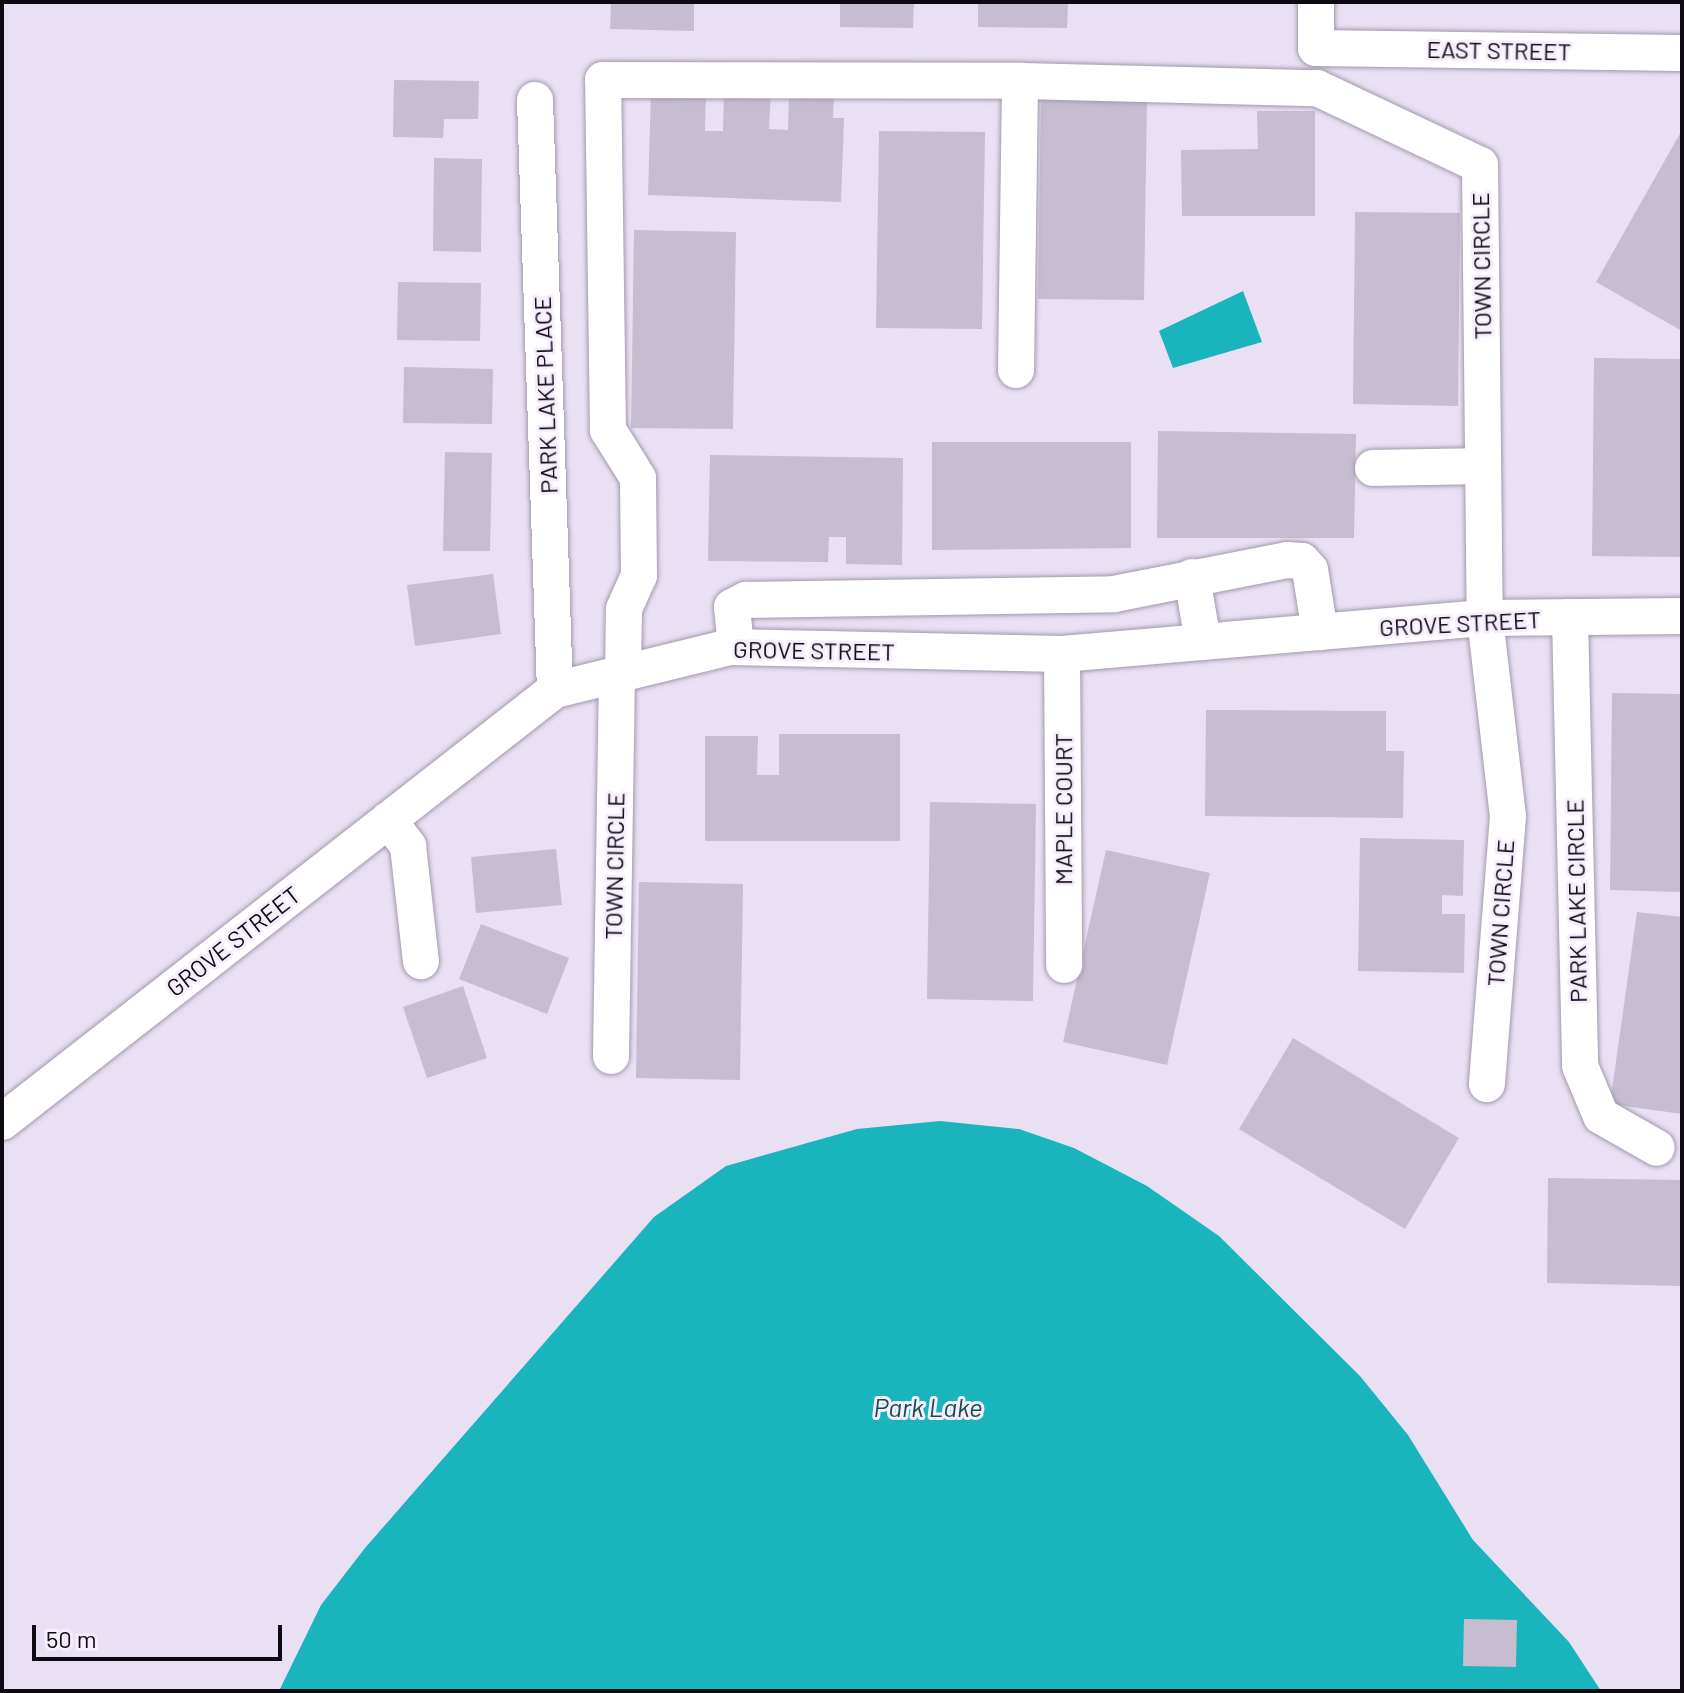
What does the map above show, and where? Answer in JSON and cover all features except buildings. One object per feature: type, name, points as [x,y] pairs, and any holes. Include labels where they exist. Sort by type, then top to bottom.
[{"type":"street","name":"EAST STREET","points":[[1316,2],[1316,48],[1682,53]]},
{"type":"street","name":"TOWN CIRCLE","points":[[611,1056],[620,674],[624,609],[639,576],[638,478],[608,430],[603,80],[1020,81],[1317,88],[1480,165],[1485,618],[1508,816],[1487,1084]]},
{"type":"street","points":[[1016,370],[1020,81]]},
{"type":"street","name":"PARK LAKE PLACE","points":[[535,100],[555,690]]},
{"type":"street","points":[[1373,468],[1483,466]]},
{"type":"street","points":[[736,647],[732,607],[746,600],[1114,594],[1192,577],[1302,561],[1318,593],[1320,632]]},
{"type":"street","points":[[1192,577],[1203,642]]},
{"type":"street","name":"MAPLE COURT","points":[[1042,596],[1052,654],[1064,965]]},
{"type":"street","name":"GROVE STREET","points":[[2,1122],[555,690],[736,647],[1052,654],[1485,618],[1682,616]]},
{"type":"street","name":"PARK LAKE CIRCLE","points":[[1570,617],[1580,1066],[1601,1116],[1657,1148]]},
{"type":"street","points":[[388,820],[408,846],[421,961]]},
{"type":"water","points":[[1243,291],[1262,342],[1173,368],[1159,331]]},
{"type":"water","name":"Park Lake","points":[[940,1121],[1019,1129],[1074,1148],[1147,1186],[1219,1236],[1360,1376],[1408,1435],[1473,1540],[1569,1642],[1601,1691],[279,1691],[321,1605],[365,1548],[654,1217],[726,1166],[857,1129]]}]
